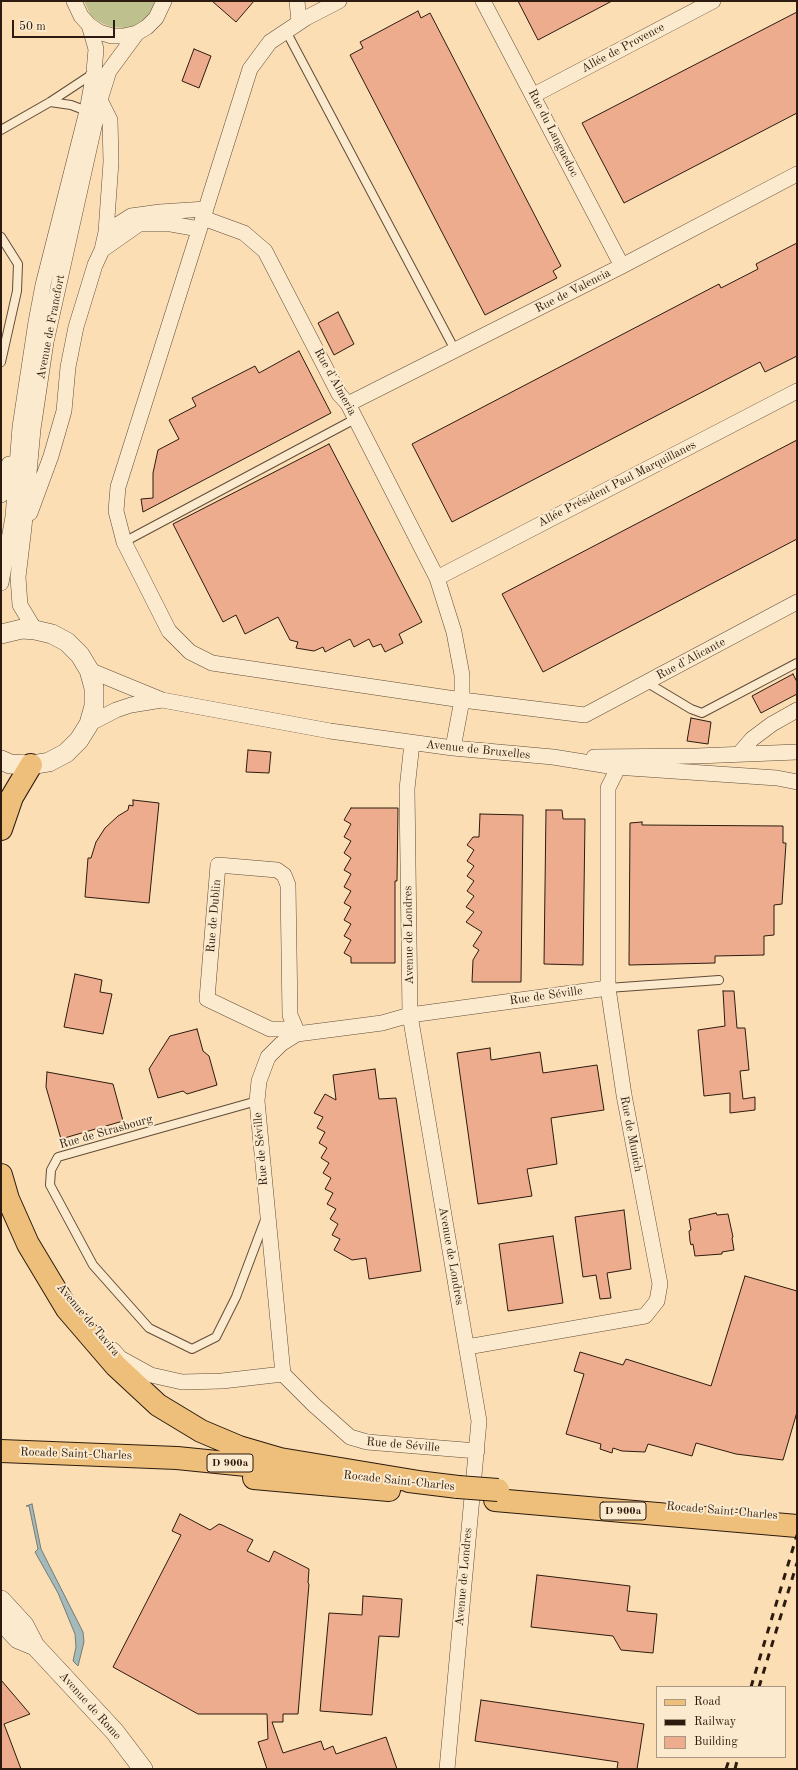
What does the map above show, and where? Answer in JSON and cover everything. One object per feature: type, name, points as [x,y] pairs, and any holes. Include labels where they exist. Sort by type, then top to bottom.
[{"type":"main road","points":[[1,829],[12,798],[31,766]]},
{"type":"main road","points":[[1,1175],[8,1199],[28,1244],[67,1309],[116,1366],[158,1404],[201,1431],[239,1447],[280,1459],[424,1482]]},
{"type":"main road","name":"Rocade Saint-Charles","points":[[1,1451],[177,1458],[424,1482],[457,1491]]},
{"type":"main road","name":"Rocade Saint-Charles","points":[[1,1464],[164,1472],[457,1491],[751,1518],[797,1526]]},
{"type":"main road","name":"Rocade Saint-Charles","points":[[751,1518],[797,1518]]},
{"type":"street","name":"Avenue de Francfort","points":[[1,583],[13,517],[20,427],[36,322],[43,285],[87,111],[94,72],[96,49],[88,25],[81,16],[74,1]]},
{"type":"street","name":"Avenue de Francfort","points":[[35,630],[20,605],[18,577],[33,429],[46,342],[100,100],[109,71],[125,47],[137,33],[147,27],[156,18],[164,1]]},
{"type":"street","points":[[297,1],[299,22]]},
{"type":"street","name":"Rue du Languedoc","points":[[483,1],[534,95],[622,266]]},
{"type":"street","name":"Allée de Provence","points":[[534,95],[713,1]]},
{"type":"street","points":[[330,3],[270,42],[250,69],[118,487],[116,511],[124,542],[168,631],[190,652],[212,663],[462,700]]},
{"type":"street","points":[[88,25],[99,32],[112,36],[124,36],[137,33]]},
{"type":"street","points":[[24,527],[42,485],[64,411],[68,367],[76,327],[95,265],[102,250],[106,232],[111,162],[110,120],[100,100]]},
{"type":"street","name":"Rue de Valencia","points":[[348,404],[622,266],[797,174]]},
{"type":"street","points":[[106,232],[131,216],[160,212],[202,219]]},
{"type":"street","points":[[102,250],[139,224],[171,224],[202,219]]},
{"type":"street","name":"Rue d'Almeria","points":[[202,219],[244,233],[265,251],[339,394],[348,404],[437,578],[454,632],[462,675],[462,700],[454,748]]},
{"type":"street","points":[[1,495],[7,478],[20,390],[36,322]]},
{"type":"street","name":"Allée Président Paul Marquillanes","points":[[437,578],[797,391]]},
{"type":"street","name":"Rue d'Alicante","points":[[462,700],[584,715],[797,602]]},
{"type":"street","points":[[1,634],[22,629],[35,630],[52,634],[67,642],[80,655],[89,670],[94,688],[94,706],[89,724],[79,740],[66,753],[49,762],[31,766],[10,764],[1,760]]},
{"type":"street","name":"Avenue de Bruxelles","points":[[89,670],[162,700],[330,732],[454,748],[553,757],[615,767],[777,778],[797,782]]},
{"type":"street","name":"Avenue de Bruxelles","points":[[89,724],[126,707],[162,700]]},
{"type":"street","points":[[739,754],[752,739],[772,724],[797,710]]},
{"type":"street","name":"Avenue de Londres","points":[[412,743],[407,789],[410,1015],[479,1421],[447,1769]]},
{"type":"street","points":[[553,757],[797,752]]},
{"type":"street","name":"Rue de Munich","points":[[467,1347],[645,1316],[657,1301],[660,1284],[624,1095],[608,988],[608,788],[615,774],[615,767]]},
{"type":"street","name":"Rue de Dublin","points":[[218,865],[277,870],[284,875],[288,885],[290,1015],[297,1032],[270,1028],[207,999],[218,865]]},
{"type":"street","name":"Rue de Séville","points":[[477,1451],[367,1442],[350,1437],[282,1374],[257,1101],[259,1081],[268,1057],[281,1044],[297,1032],[382,1023],[410,1015],[608,988]]},
{"type":"street","name":"Avenue de Tavira","points":[[28,1244],[77,1310],[120,1358],[151,1375],[182,1382],[222,1381],[282,1374]]},
{"type":"street","name":"Avenue de Rome","points":[[1,1600],[24,1625],[35,1646],[115,1732],[143,1769]]},
{"type":"street","name":"Avenue de Rome","points":[[1,1621],[18,1639],[35,1646]]},
{"type":"lane","points":[[286,31],[455,350]]},
{"type":"lane","points":[[1,130],[50,102],[94,72]]},
{"type":"lane","points":[[50,102],[72,105],[87,111]]},
{"type":"lane","points":[[1,237],[18,264],[17,291],[1,362]]},
{"type":"lane","points":[[124,542],[355,419]]},
{"type":"lane","points":[[646,682],[691,709],[702,713],[797,663]]},
{"type":"lane","points":[[608,988],[719,980]]},
{"type":"lane","name":"Rue de Strasbourg","points":[[257,1101],[58,1157],[51,1170],[50,1185],[92,1265],[149,1328],[192,1349],[216,1337],[236,1297],[267,1214]]},
{"type":"green space","points":[[84,1],[156,1],[154,8],[145,18],[136,25],[124,28],[112,27],[101,23],[91,16]]},
{"type":"shaded area","points":[[32,1504],[41,1549],[83,1632],[84,1642],[78,1666],[73,1661],[76,1647],[75,1634],[58,1593],[35,1552],[38,1549],[29,1506],[26,1506]]},
{"type":"building","points":[[212,1],[254,1],[236,22]]},
{"type":"building","points":[[518,1],[612,1],[538,40]]},
{"type":"building","points":[[418,11],[421,18],[430,13],[561,266],[553,271],[557,278],[485,315],[350,55],[363,48],[360,42]]},
{"type":"building","points":[[797,12],[797,113],[624,203],[582,123]]},
{"type":"building","points":[[194,49],[211,56],[199,88],[182,81]]},
{"type":"building","points":[[797,243],[797,356],[765,372],[760,362],[452,522],[412,444],[719,284],[721,288],[758,269],[756,264]]},
{"type":"building","points":[[338,312],[354,344],[334,355],[318,323]]},
{"type":"building","points":[[299,351],[331,413],[143,512],[141,499],[153,498],[153,473],[158,450],[179,439],[169,420],[196,406],[192,398],[255,366],[259,373]]},
{"type":"building","points":[[797,440],[797,539],[543,672],[502,594]]},
{"type":"building","points":[[329,444],[422,622],[399,634],[403,643],[385,652],[381,644],[373,647],[369,639],[354,647],[350,639],[325,652],[323,647],[314,651],[296,648],[298,642],[290,640],[278,617],[245,634],[236,615],[223,622],[173,524]]},
{"type":"building","points":[[793,674],[797,682],[797,694],[761,713],[752,696]]},
{"type":"building","points":[[691,718],[711,722],[708,744],[687,741]]},
{"type":"building","points":[[248,750],[271,752],[269,773],[246,772]]},
{"type":"building","points":[[133,800],[159,803],[149,903],[85,897],[88,858],[91,858],[96,842],[105,828],[118,816],[128,810],[129,805],[133,806]]},
{"type":"building","points":[[351,808],[398,808],[397,881],[395,881],[395,963],[351,963],[351,957],[344,953],[351,940],[344,936],[351,924],[344,920],[351,907],[344,903],[351,891],[344,887],[351,874],[344,870],[351,858],[344,853],[351,841],[344,837],[351,824],[344,820]]},
{"type":"building","points":[[546,810],[562,810],[563,819],[585,819],[583,965],[544,964]]},
{"type":"building","points":[[480,814],[523,815],[521,982],[472,982],[473,960],[479,950],[473,946],[482,932],[466,922],[474,912],[466,907],[474,896],[467,891],[474,881],[467,876],[474,866],[467,861],[474,850],[467,845],[473,837],[479,837]]},
{"type":"building","points":[[642,822],[642,825],[783,826],[783,843],[786,843],[782,904],[774,905],[774,935],[764,936],[764,955],[715,956],[715,963],[629,965],[630,823]]},
{"type":"building","points":[[75,974],[102,980],[100,992],[112,994],[103,1034],[64,1027]]},
{"type":"building","points":[[723,991],[734,991],[737,1028],[745,1028],[749,1070],[740,1071],[743,1099],[755,1097],[755,1110],[730,1113],[730,1093],[704,1096],[698,1030],[725,1026]]},
{"type":"building","points":[[197,1029],[203,1051],[209,1056],[217,1085],[187,1094],[183,1091],[158,1098],[149,1069],[170,1036]]},
{"type":"building","points":[[490,1048],[491,1060],[540,1052],[543,1073],[597,1065],[604,1110],[551,1118],[557,1164],[527,1169],[532,1196],[478,1204],[457,1053]]},
{"type":"building","points":[[375,1069],[379,1099],[396,1098],[421,1271],[369,1279],[366,1258],[352,1260],[334,1250],[340,1239],[332,1235],[338,1224],[330,1219],[336,1209],[327,1204],[333,1193],[325,1189],[331,1178],[323,1173],[329,1163],[321,1158],[327,1148],[319,1143],[325,1132],[317,1128],[323,1117],[314,1113],[325,1094],[336,1100],[333,1075]]},
{"type":"building","points":[[47,1072],[113,1084],[123,1121],[61,1139],[46,1087]]},
{"type":"building","points":[[624,1210],[631,1269],[607,1273],[611,1298],[600,1299],[596,1275],[583,1277],[575,1217]]},
{"type":"building","points":[[716,1213],[717,1215],[728,1214],[734,1250],[722,1252],[722,1254],[695,1256],[693,1244],[691,1245],[690,1241],[689,1231],[691,1230],[689,1219]]},
{"type":"building","points":[[553,1236],[563,1303],[508,1311],[499,1244]]},
{"type":"building","points":[[745,1276],[797,1291],[797,1412],[783,1460],[736,1454],[696,1443],[692,1456],[648,1444],[645,1452],[622,1451],[613,1448],[612,1453],[600,1449],[601,1444],[566,1434],[584,1374],[574,1371],[580,1352],[623,1365],[626,1359],[711,1386]]},
{"type":"building","points":[[180,1514],[210,1530],[219,1524],[253,1540],[247,1551],[269,1562],[274,1551],[309,1569],[298,1714],[283,1714],[283,1722],[272,1722],[283,1753],[321,1741],[324,1750],[333,1746],[336,1754],[386,1737],[397,1769],[267,1769],[258,1742],[268,1739],[267,1714],[198,1714],[113,1667],[181,1535],[172,1531]]},
{"type":"building","points":[[537,1575],[630,1586],[627,1611],[657,1614],[653,1653],[621,1650],[613,1636],[531,1627]]},
{"type":"building","points":[[363,1596],[402,1599],[399,1637],[379,1636],[372,1715],[320,1711],[329,1613],[362,1615]]},
{"type":"building","points":[[1,1680],[30,1714],[4,1724],[21,1769],[1,1769]]},
{"type":"building","points":[[481,1700],[644,1724],[637,1769],[617,1769],[618,1762],[475,1741]]},
{"type":"railway","points":[[751,1686],[797,1535]]},
{"type":"railway","points":[[759,1686],[797,1563]]},
{"type":"railway","points":[[726,1769],[730,1758]]},
{"type":"railway","points":[[735,1769],[738,1758]]}]
